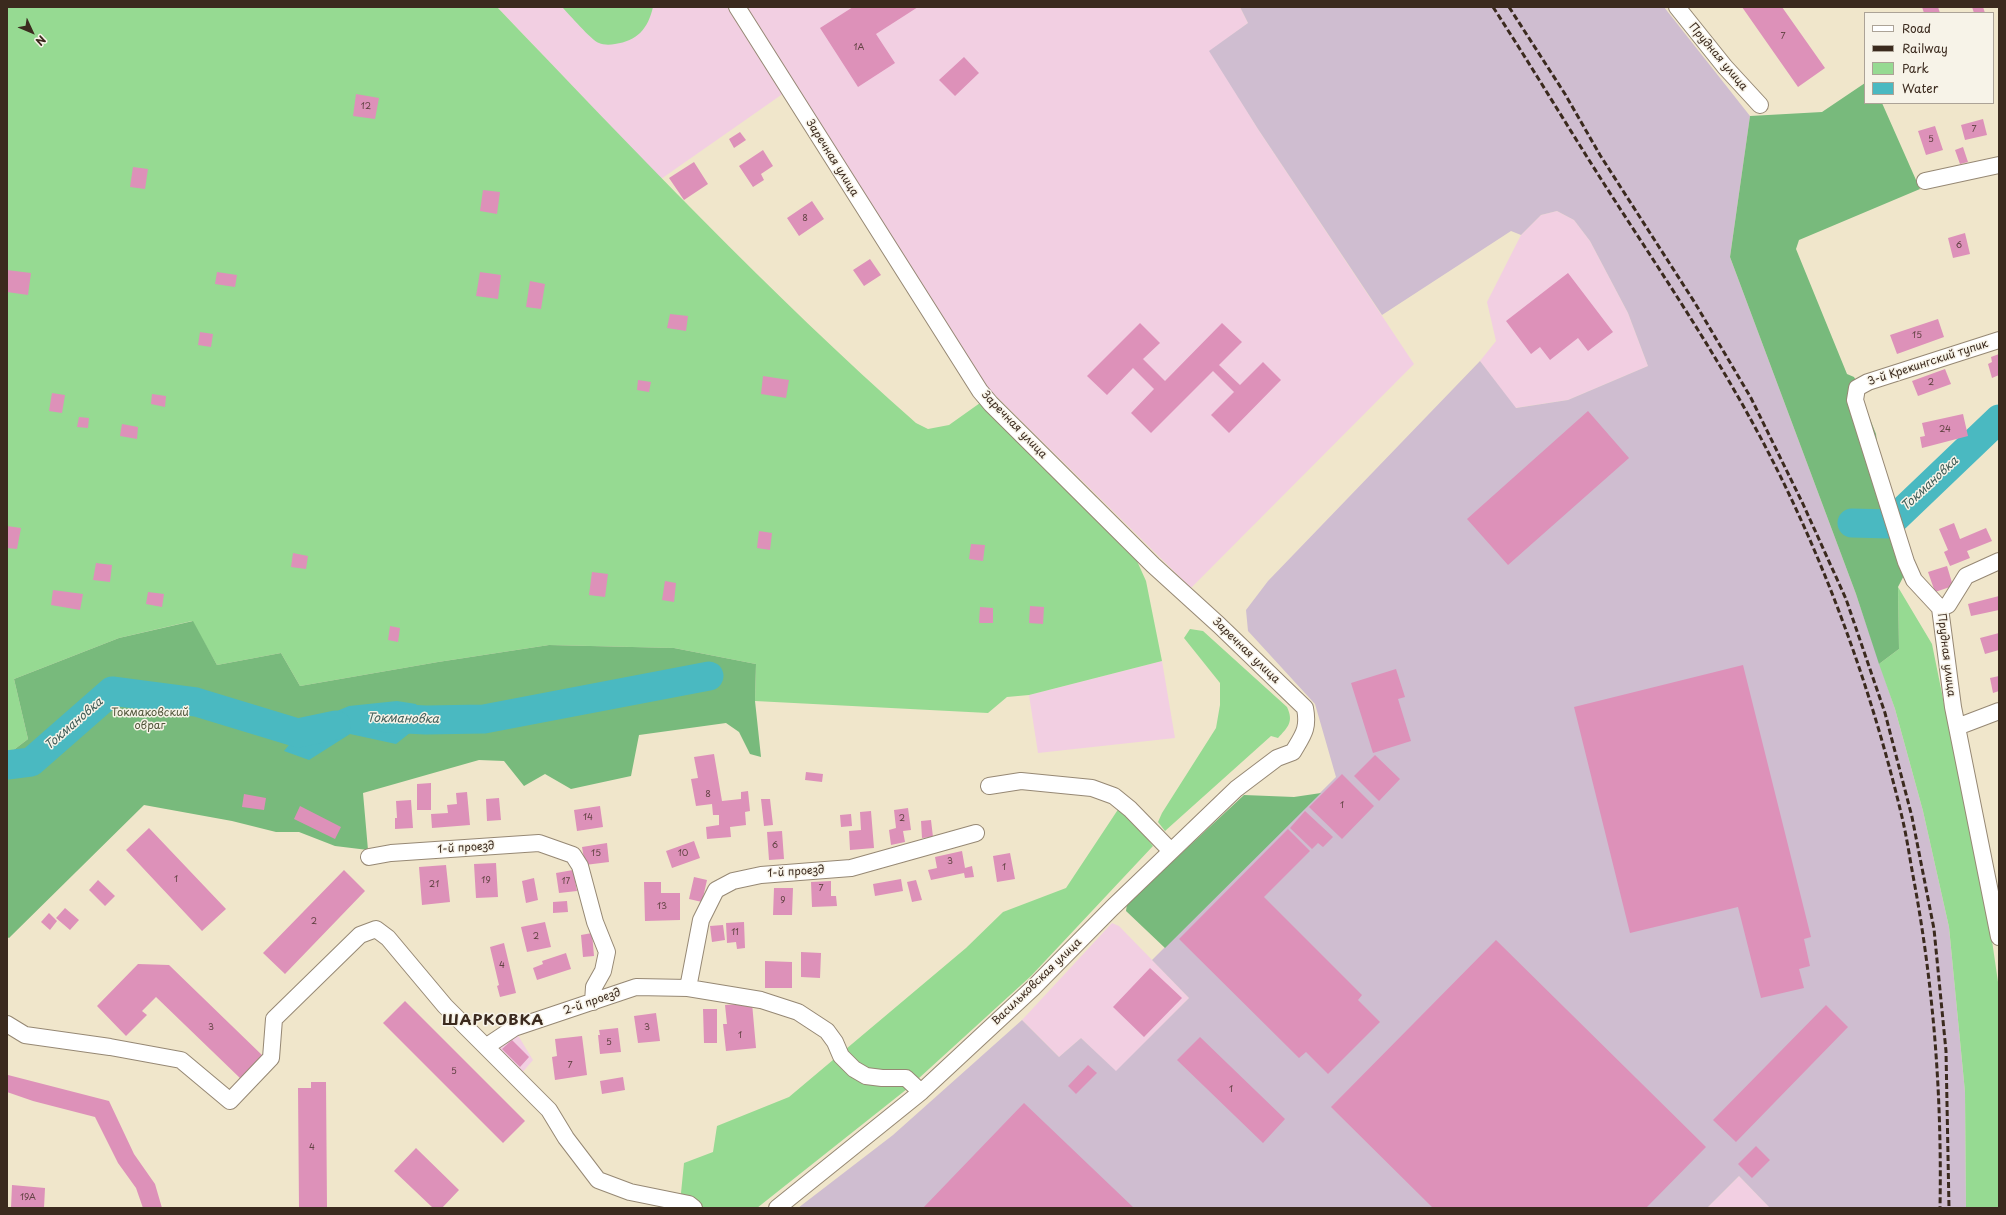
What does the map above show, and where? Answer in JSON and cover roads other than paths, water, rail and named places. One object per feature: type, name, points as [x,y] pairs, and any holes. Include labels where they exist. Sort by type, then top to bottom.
[{"type":"street","name":"Заречная улица","points":[[737,7],[980,391],[991,404],[1153,565],[1219,625],[1305,708],[1307,721],[1304,731],[1293,752]]},
{"type":"street","name":"Прудная улица","points":[[1677,7],[1725,67],[1760,105]]},
{"type":"street","points":[[1925,181],[1999,166]]},
{"type":"street","name":"3-й Крекингский тупик","points":[[1857,388],[1868,382],[1999,340]]},
{"type":"street","name":"Прудная улица","points":[[1857,388],[1855,400],[1906,562],[1914,580],[1940,608],[1953,707],[1999,936]]},
{"type":"street","points":[[1940,608],[1948,605],[1966,576],[1999,561]]},
{"type":"street","points":[[1957,727],[1999,711]]},
{"type":"street","name":"Васильковская улица","points":[[777,1208],[921,1092],[1034,988],[1170,851],[1236,789],[1277,758],[1293,752]]},
{"type":"street","points":[[990,786],[1022,781],[1092,788],[1114,796],[1130,809],[1170,851]]},
{"type":"street","name":"1-й проезд","points":[[688,988],[701,920],[716,890],[727,884],[733,881],[761,875],[851,868],[976,833]]},
{"type":"street","name":"1-й проезд","points":[[369,857],[391,853],[539,843],[573,855],[580,866],[595,922],[607,952],[603,971],[594,987],[593,1002]]},
{"type":"street","points":[[7,1024],[25,1035],[110,1047],[181,1060],[230,1101],[271,1058],[274,1019],[360,935],[376,929],[388,938],[445,1006],[487,1046],[549,1110],[566,1138],[598,1180],[630,1192],[689,1204],[694,1208]]},
{"type":"street","name":"2-й проезд","points":[[487,1046],[514,1028],[636,987],[688,988],[761,1000],[798,1012],[827,1032],[835,1042],[841,1056],[854,1069],[866,1076],[906,1078],[921,1092]]},
{"type":"water","points":[[397,701],[416,704],[426,720],[396,744],[350,734],[309,760],[284,751],[306,724],[349,706]]},
{"type":"waterway","name":"Токмановка","points":[[1852,523],[1889,524],[1999,419]]},
{"type":"waterway","name":"Токмановка","points":[[386,718],[426,720],[484,719],[709,676]]},
{"type":"waterway","name":"Токмановка","points":[[7,765],[31,762],[112,691],[196,702],[298,733],[336,725]]},
{"type":"railway","points":[[1493,7],[1727,377],[1792,501],[1836,604],[1873,710],[1888,763],[1904,825],[1914,881],[1932,1003],[1940,1126],[1940,1208]]},
{"type":"railway","points":[[1509,7],[1565,94],[1600,155],[1695,303],[1751,398],[1803,504],[1846,599],[1885,713],[1912,817],[1934,929],[1946,1051],[1949,1208]]},
{"type":"district","name":"ШАРКОВКА","points":[[493,1021]]},
{"type":"park label","name":"Токмаковский овраг","points":[[150,719]]}]
